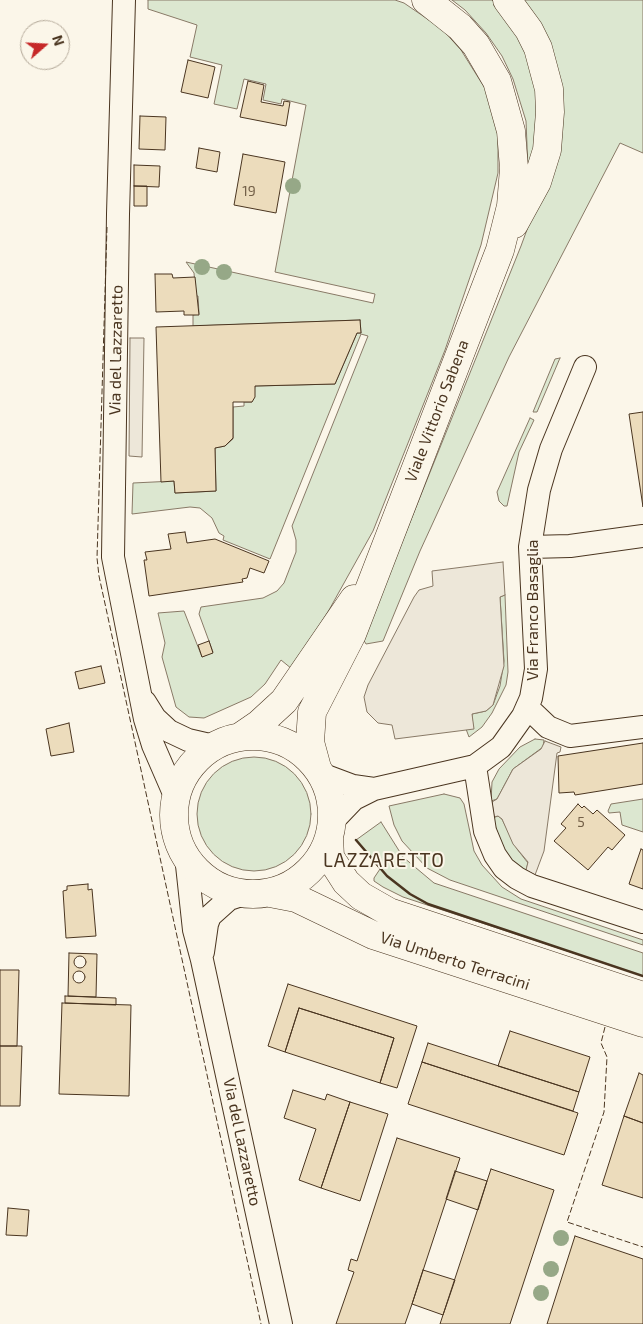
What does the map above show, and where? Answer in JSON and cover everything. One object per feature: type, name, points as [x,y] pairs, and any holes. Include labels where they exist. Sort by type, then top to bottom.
[{"type":"main road","name":"Viale Vittorio Sabena","points":[[319,771],[310,742],[310,719],[314,705],[352,634],[374,572],[500,250],[507,225],[513,184],[511,131],[504,99],[489,64],[476,45],[446,14],[426,0]]},
{"type":"main road","name":"Viale Vittorio Sabena","points":[[500,250],[537,182],[547,150],[550,129],[549,89],[544,67],[529,30],[507,0]]},
{"type":"main road","name":"Viale Vittorio Sabena","points":[[240,737],[269,716],[290,694],[374,572]]},
{"type":"main road","points":[[240,737],[264,737],[279,740],[306,757],[319,771],[330,797],[330,830],[317,862],[307,873],[290,885],[257,893],[216,885],[194,868],[186,856],[175,828],[176,798],[181,782],[190,768],[214,746],[240,737]]},
{"type":"main road","name":"Via Umberto Terracini","points":[[330,830],[330,857],[346,882],[362,896],[390,912],[643,996]]},
{"type":"main road","name":"Via Umberto Terracini","points":[[257,893],[296,898],[374,935],[643,1023]]},
{"type":"street","name":"Via del Lazzaretto","points":[[124,0],[118,214],[113,551],[115,576],[153,745],[176,798]]},
{"type":"street","name":"Via Franco Basaglia","points":[[319,771],[353,786],[374,788],[476,766],[501,747],[514,732],[527,708],[536,669],[530,547],[542,474],[585,367]]},
{"type":"street","points":[[530,547],[570,546],[643,536]]},
{"type":"street","name":"Via del Lazzaretto","points":[[141,696],[155,718],[169,731],[188,740],[214,746]]},
{"type":"street","points":[[527,708],[548,727],[570,736],[643,727]]},
{"type":"street","points":[[476,766],[485,832],[495,855],[504,868],[532,886],[643,922]]},
{"type":"street","name":"Via Franco Basaglia","points":[[330,830],[346,805],[374,788]]},
{"type":"street","name":"Via del Lazzaretto","points":[[186,856],[190,910],[281,1324]]},
{"type":"street","name":"Via del Lazzaretto","points":[[202,960],[207,924],[210,916],[228,899],[257,893]]},
{"type":"green space","points":[[148,0],[395,0],[404,3],[442,29],[461,50],[486,90],[498,135],[498,173],[481,245],[445,350],[373,531],[329,610],[292,669],[281,660],[265,684],[251,697],[204,718],[189,717],[176,707],[162,657],[165,643],[158,613],[184,611],[202,657],[213,652],[199,614],[201,607],[263,598],[277,591],[284,583],[296,552],[296,540],[292,526],[368,336],[361,334],[270,559],[223,540],[224,536],[219,533],[212,518],[200,508],[190,507],[132,514],[133,483],[174,481],[175,493],[216,491],[215,448],[225,446],[233,439],[233,407],[244,406],[244,402],[252,402],[255,386],[335,384],[357,333],[361,333],[360,320],[193,326],[193,315],[199,314],[198,296],[196,296],[194,273],[186,262],[373,303],[375,294],[275,272],[306,105],[282,99],[281,104],[263,100],[266,84],[244,79],[237,109],[214,104],[222,65],[190,57],[197,25],[148,9]]},
{"type":"green space","points":[[452,0],[492,0],[506,14],[522,38],[542,115],[528,170],[526,121],[513,79],[502,56],[486,33],[465,10]]},
{"type":"green space","points":[[519,0],[643,0],[643,153],[620,143],[509,357],[420,551],[383,641],[366,644],[363,639],[521,246],[554,156]]},
{"type":"green space","points":[[560,358],[537,412],[533,412],[555,359]]},
{"type":"green space","points":[[530,418],[534,420],[519,452],[507,506],[504,506],[499,501],[497,492]]},
{"type":"green space","points":[[505,595],[508,672],[506,685],[492,713],[482,727],[469,737],[466,729],[473,728],[472,714],[486,711],[493,705],[500,686],[504,661],[500,597]]},
{"type":"green space","points":[[535,739],[544,740],[543,747],[513,769],[497,799],[491,801],[492,782],[499,769],[520,747]]},
{"type":"green space","points":[[254,757],[276,762],[294,774],[306,792],[311,814],[306,836],[294,854],[276,866],[254,871],[232,866],[214,854],[202,836],[197,814],[202,792],[214,774],[232,762]]},
{"type":"green space","points":[[444,794],[460,798],[464,804],[474,851],[482,865],[502,887],[521,899],[643,940],[643,945],[450,880],[427,868],[402,841],[394,825],[389,806]]},
{"type":"green space","points":[[643,799],[643,832],[622,825],[620,812],[609,813],[608,811],[611,804]]},
{"type":"green space","points":[[498,816],[502,819],[517,849],[528,863],[526,870],[514,864],[502,848],[493,818]]},
{"type":"green space","points":[[381,822],[403,857],[434,883],[643,953],[643,976],[403,897],[383,887],[374,881],[380,869],[356,840]]},
{"type":"shaded area","points":[[130,338],[144,338],[142,457],[129,456]]},
{"type":"shaded area","points":[[503,562],[505,595],[500,597],[504,666],[493,705],[486,711],[472,714],[474,729],[395,739],[392,725],[378,723],[367,712],[364,697],[368,685],[414,597],[419,590],[433,586],[432,571]]},
{"type":"shaded area","points":[[545,741],[561,747],[560,752],[557,753],[544,851],[535,875],[526,870],[528,862],[513,844],[502,819],[498,816],[494,817],[492,802],[497,799],[513,769],[541,749]]},
{"type":"building","points":[[188,60],[215,67],[208,98],[181,92]]},
{"type":"building","points":[[248,81],[264,85],[261,102],[283,106],[284,101],[290,102],[286,126],[240,117]]},
{"type":"building","points":[[140,116],[166,117],[165,150],[139,149]]},
{"type":"building","points":[[199,148],[220,152],[217,172],[196,168]]},
{"type":"building","points":[[243,154],[285,162],[276,213],[234,205]]},
{"type":"building","points":[[134,165],[160,166],[159,187],[134,186]]},
{"type":"building","points":[[134,186],[147,186],[147,206],[134,206]]},
{"type":"building","points":[[155,274],[172,274],[173,278],[195,277],[199,315],[184,315],[184,311],[156,312]]},
{"type":"building","points":[[360,320],[361,333],[357,333],[335,384],[255,386],[255,397],[252,402],[233,402],[233,438],[225,446],[215,448],[216,491],[175,493],[174,481],[161,482],[156,327]]},
{"type":"building","points":[[643,412],[643,507],[629,414]]},
{"type":"building","points":[[185,532],[187,543],[215,539],[269,561],[264,573],[250,568],[247,578],[242,579],[243,582],[149,596],[144,560],[147,560],[145,552],[171,549],[168,534]]},
{"type":"building","points":[[209,641],[213,653],[202,657],[198,645]]},
{"type":"building","points":[[101,666],[105,683],[79,689],[75,672]]},
{"type":"building","points":[[69,723],[74,752],[51,756],[46,729]]},
{"type":"building","points":[[643,743],[643,784],[575,795],[574,792],[559,793],[558,756]]},
{"type":"building","points":[[578,804],[582,808],[584,806],[593,814],[597,810],[625,835],[612,850],[608,847],[588,870],[554,841],[566,828],[561,824]]},
{"type":"building","points":[[641,849],[643,850],[643,889],[629,884]]},
{"type":"building","points":[[88,884],[88,890],[92,889],[96,936],[66,938],[63,891],[67,890],[67,886]]},
{"type":"building","points":[[69,953],[97,954],[96,997],[68,996]]},
{"type":"building","points":[[78,956],[82,956],[86,962],[82,968],[78,968],[74,964],[74,960]]},
{"type":"building","points":[[0,970],[19,970],[17,1046],[0,1046]]},
{"type":"building","points":[[77,971],[81,971],[85,977],[81,983],[77,983],[73,979],[73,975]]},
{"type":"building","points":[[288,984],[417,1026],[397,1088],[380,1083],[394,1038],[299,1008],[285,1052],[268,1046]]},
{"type":"building","points":[[65,996],[116,998],[116,1005],[65,1003]]},
{"type":"building","points":[[62,1003],[131,1005],[129,1096],[59,1094]]},
{"type":"building","points":[[299,1008],[394,1038],[380,1083],[285,1052]]},
{"type":"building","points":[[510,1031],[590,1057],[579,1092],[498,1066]]},
{"type":"building","points":[[428,1043],[579,1092],[573,1111],[422,1062]]},
{"type":"building","points":[[0,1046],[22,1046],[20,1106],[0,1106]]},
{"type":"building","points":[[422,1062],[578,1113],[564,1155],[408,1104]]},
{"type":"building","points":[[639,1073],[643,1075],[643,1123],[624,1116]]},
{"type":"building","points":[[293,1090],[325,1100],[327,1094],[350,1102],[321,1188],[299,1180],[316,1129],[284,1118]]},
{"type":"building","points":[[350,1102],[388,1114],[360,1201],[321,1188]]},
{"type":"building","points":[[624,1116],[643,1123],[643,1198],[602,1185]]},
{"type":"building","points":[[397,1138],[460,1158],[405,1324],[336,1324],[354,1272],[348,1270],[351,1259],[357,1261]]},
{"type":"building","points":[[491,1169],[554,1190],[510,1324],[440,1324]]},
{"type":"building","points":[[455,1171],[487,1181],[478,1210],[446,1199]]},
{"type":"building","points":[[8,1208],[29,1210],[27,1236],[6,1235]]},
{"type":"building","points":[[575,1236],[643,1259],[643,1324],[547,1324]]},
{"type":"building","points":[[423,1270],[455,1280],[443,1315],[412,1304]]},
{"type":"fence","points":[[107,227],[97,558],[99,576],[261,1324]]},
{"type":"fence","points":[[605,1027],[601,1043],[607,1057],[604,1112],[567,1222],[643,1247]]},
{"type":"wall","points":[[356,840],[387,876],[410,894],[428,904],[643,976]]},
{"type":"district","name":"LAZZARETTO","points":[[384,861]]}]
